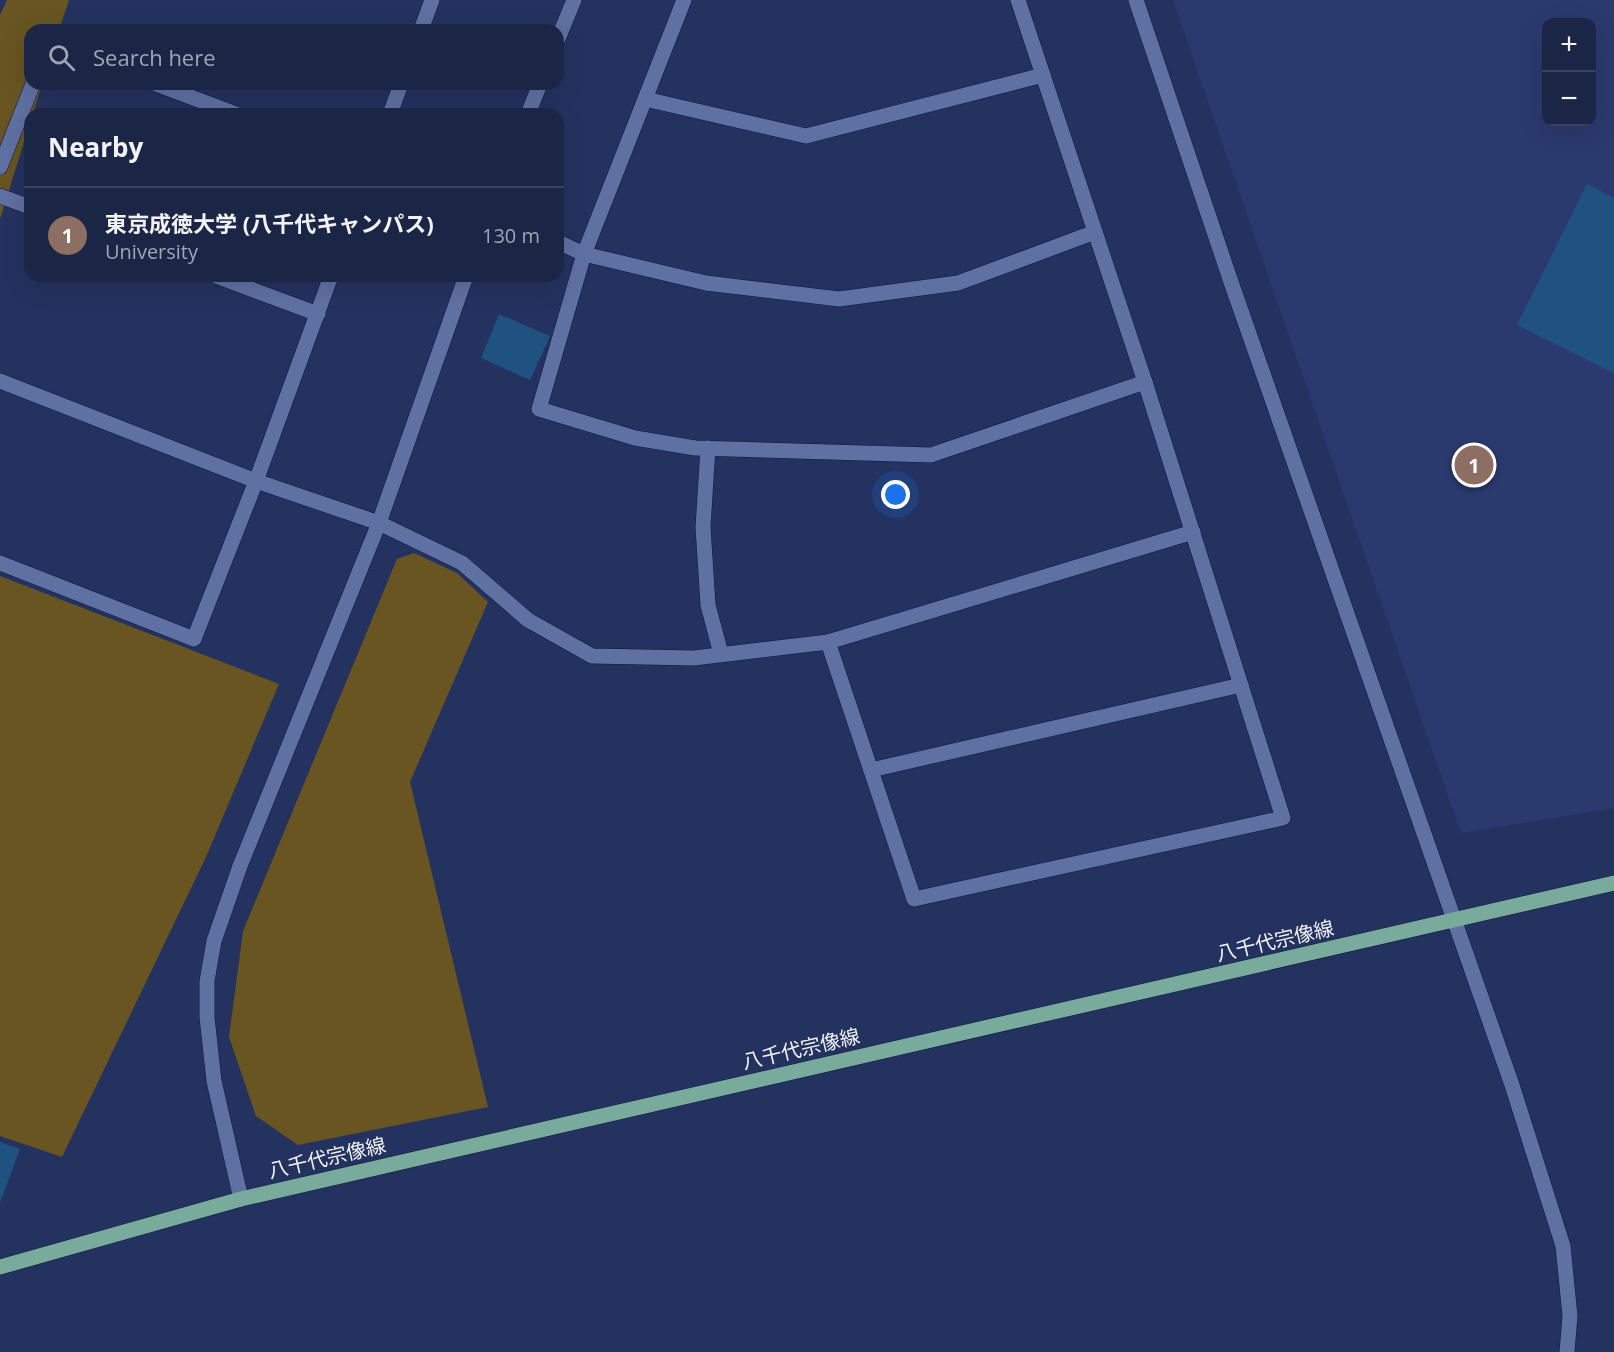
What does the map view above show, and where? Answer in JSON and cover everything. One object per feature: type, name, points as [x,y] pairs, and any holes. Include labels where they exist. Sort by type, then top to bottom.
[{"type":"main road","name":"八千代宗像線","points":[[0,1267],[241,1199],[1614,883]]},
{"type":"street","points":[[564,24],[574,0]]},
{"type":"street","points":[[684,0],[584,254],[539,409],[635,438],[708,448],[930,455],[1145,382]]},
{"type":"street","points":[[828,642],[914,899],[1283,818],[1145,382],[1018,0]]},
{"type":"street","points":[[1136,0],[1227,271],[1512,1085],[1563,1246],[1570,1316],[1568,1352]]},
{"type":"street","points":[[422,24],[426,2]]},
{"type":"street","points":[[645,99],[806,136],[1043,75]]},
{"type":"street","points":[[0,167],[31,90]]},
{"type":"street","points":[[172,90],[220,108]]},
{"type":"street","points":[[392,108],[399,90]]},
{"type":"street","points":[[530,108],[538,90]]},
{"type":"street","points":[[0,196],[24,205]]},
{"type":"street","points":[[564,245],[584,254],[706,283],[839,299],[958,283],[1095,232]]},
{"type":"street","points":[[232,282],[318,314]]},
{"type":"street","points":[[0,563],[194,639],[256,481],[329,282]]},
{"type":"street","points":[[241,1199],[214,1081],[208,1028],[207,981],[214,941],[245,855],[379,523],[464,282]]},
{"type":"street","points":[[0,381],[256,481],[379,523],[462,563],[528,620],[592,656],[694,658],[828,642],[1192,532]]},
{"type":"street","points":[[708,448],[703,527],[708,605],[721,654]]},
{"type":"street","points":[[871,770],[1241,685]]},
{"type":"shaded area","points":[[7,0],[69,0],[61,24],[24,24],[24,90],[40,90],[35,108],[24,108],[24,142],[0,219],[0,15]]},
{"type":"shaded area","points":[[1173,0],[1614,0],[1614,808],[1461,833]]},
{"type":"shaded area","points":[[414,553],[457,573],[488,602],[410,782],[488,1107],[298,1145],[256,1116],[229,1037],[243,931],[397,559]]},
{"type":"shaded area","points":[[0,576],[279,684],[206,857],[62,1157],[0,1136]]},
{"type":"building","points":[[1587,184],[1614,198],[1614,373],[1517,325]]},
{"type":"building","points":[[499,314],[550,336],[530,380],[481,358]]},
{"type":"building","points":[[0,1142],[20,1149],[0,1203]]},
{"type":"place","name":"東京成徳大学 (八千代キャンパス)","points":[[1474,465]]}]
